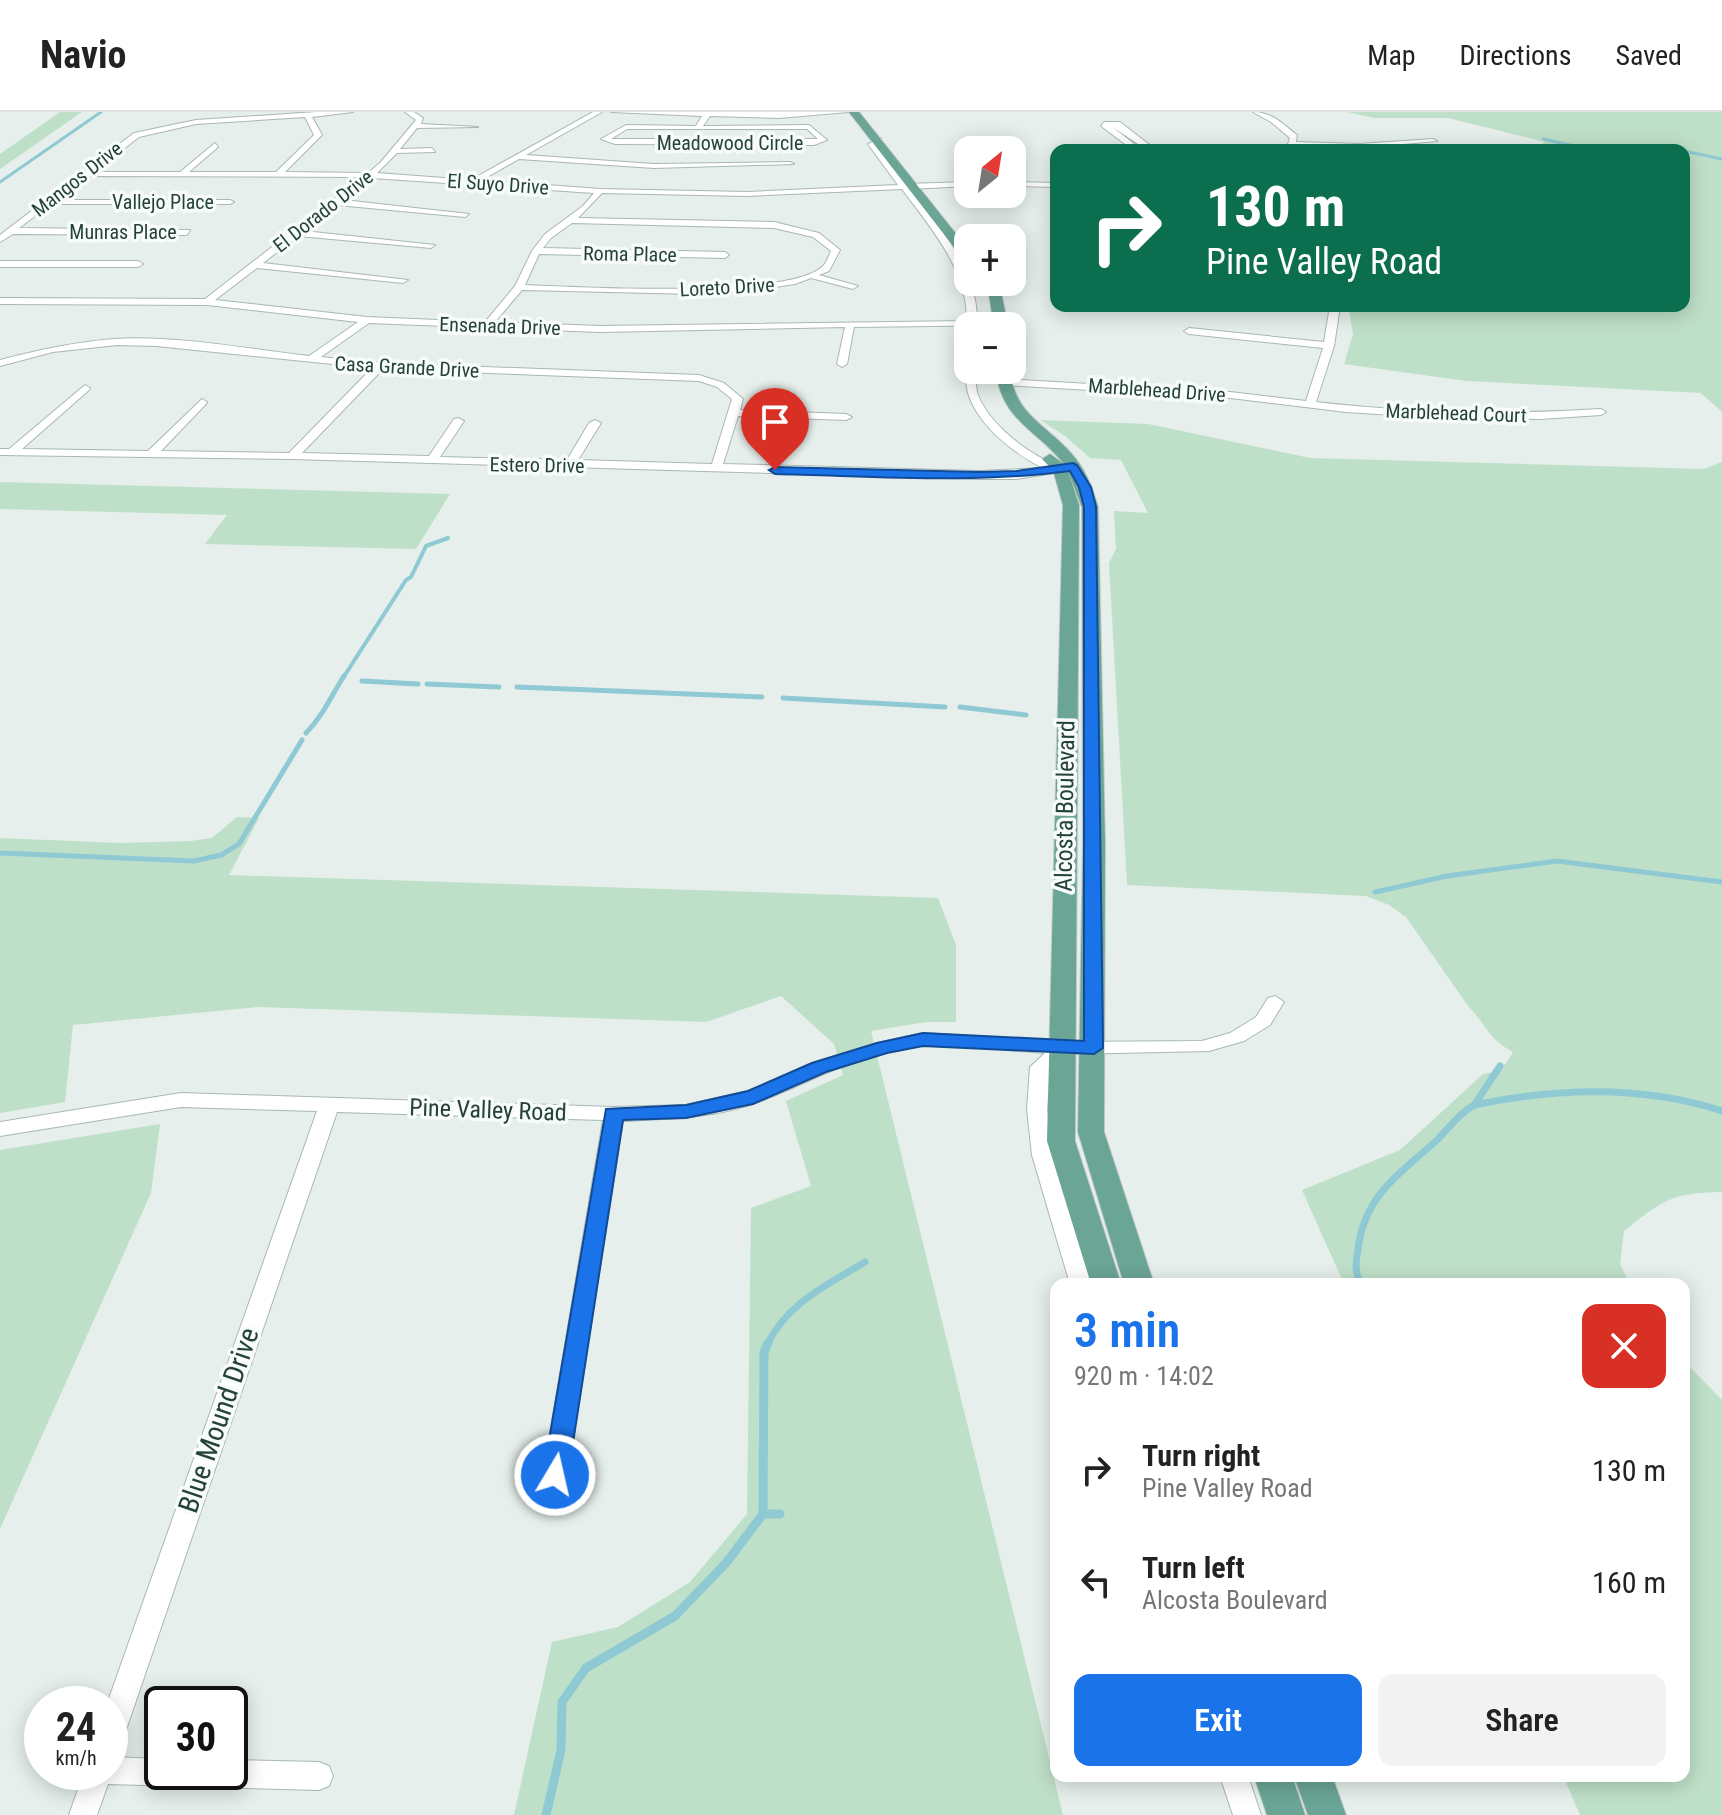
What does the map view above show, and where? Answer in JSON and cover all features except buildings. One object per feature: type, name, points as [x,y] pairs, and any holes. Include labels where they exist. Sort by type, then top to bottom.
[{"type":"main road","points":[[854,112],[954,239]]},
{"type":"main road","points":[[868,112],[913,186],[954,225]]},
{"type":"main road","name":"Alcosta Boulevard","points":[[989,384],[997,409],[1067,468],[1085,487],[1090,507],[1094,1048],[1091,1132],[1137,1278]]},
{"type":"main road","name":"Alcosta Boulevard","points":[[1006,384],[1014,408],[1064,454],[1067,468],[1071,505],[1061,1141],[1104,1278]]},
{"type":"main road","points":[[1275,1782],[1286,1815]]},
{"type":"main road","points":[[1315,1782],[1327,1815]]},
{"type":"street","name":"Mangos Drive","points":[[0,239],[128,139],[170,126],[349,112]]},
{"type":"street","points":[[409,112],[420,120],[416,126]]},
{"type":"street","points":[[473,182],[598,112]]},
{"type":"street","points":[[615,112],[770,115],[845,112]]},
{"type":"street","points":[[770,115],[796,112]]},
{"type":"street","points":[[1257,112],[1285,128],[1294,137],[1292,144]]},
{"type":"street","name":"Meadowood Circle","points":[[698,128],[707,114]]},
{"type":"street","points":[[279,174],[318,135],[308,116]]},
{"type":"street","points":[[161,118],[170,126]]},
{"type":"street","points":[[1129,144],[1104,124],[1117,124],[1144,144]]},
{"type":"street","points":[[416,126],[474,127]]},
{"type":"street","name":"El Dorado Drive","points":[[207,302],[397,151],[416,126]]},
{"type":"street","name":"Meadowood Circle","points":[[626,127],[698,128],[809,127],[823,140],[814,143],[692,145],[605,139],[626,127]]},
{"type":"street","points":[[1125,141],[1139,140]]},
{"type":"street","points":[[1389,144],[1433,141]]},
{"type":"street","points":[[182,174],[215,145]]},
{"type":"street","points":[[397,151],[432,150]]},
{"type":"street","points":[[518,157],[654,166],[790,164]]},
{"type":"street","name":"El Suyo Drive","points":[[83,174],[368,175],[600,191],[747,194],[954,185]]},
{"type":"street","points":[[1026,184],[1050,185]]},
{"type":"street","points":[[913,186],[958,260],[979,312]]},
{"type":"street","points":[[487,326],[519,287],[536,251],[548,236],[600,191]]},
{"type":"street","name":"Vallejo Place","points":[[47,202],[230,202]]},
{"type":"street","points":[[335,202],[465,214]]},
{"type":"street","points":[[569,220],[745,223],[796,229],[816,235],[836,250],[837,258],[832,265],[814,276]]},
{"type":"street","points":[[796,229],[808,224]]},
{"type":"street","name":"Munras Place","points":[[10,231],[187,232]]},
{"type":"street","points":[[296,233],[431,245]]},
{"type":"street","name":"Roma Place","points":[[536,251],[725,255]]},
{"type":"street","points":[[0,264],[138,264]]},
{"type":"street","points":[[255,265],[403,280]]},
{"type":"street","points":[[814,276],[853,286]]},
{"type":"street","name":"Loreto Drive","points":[[519,287],[739,289],[787,284],[814,276]]},
{"type":"street","name":"Ensenada Drive","points":[[0,301],[207,302],[367,320],[487,326],[676,330],[954,325]]},
{"type":"street","points":[[1310,405],[1329,346],[1334,312]]},
{"type":"street","points":[[310,360],[367,320]]},
{"type":"street","points":[[842,364],[850,325]]},
{"type":"street","points":[[1189,331],[1329,346]]},
{"type":"street","name":"Casa Grande Drive","points":[[0,363],[18,356],[117,342],[156,343],[380,366],[699,378],[729,388],[738,399],[736,413]]},
{"type":"street","points":[[0,348],[18,356]]},
{"type":"street","points":[[292,456],[380,366]]},
{"type":"street","name":"Marblehead Drive","points":[[1026,378],[1310,405]]},
{"type":"street","points":[[972,384],[972,393],[983,410],[1037,463],[1067,468]]},
{"type":"street","points":[[5,452],[85,388]]},
{"type":"street","points":[[151,454],[202,402]]},
{"type":"street","name":"Marblehead Court","points":[[1310,405],[1425,414],[1540,416],[1601,412]]},
{"type":"street","points":[[716,469],[736,413],[846,417]]},
{"type":"street","points":[[431,462],[458,421]]},
{"type":"street","points":[[570,465],[595,423]]},
{"type":"street","name":"Estero Drive","points":[[5,452],[292,456],[979,475],[1067,468]]},
{"type":"street","name":"Pine Valley Road","points":[[0,1129],[181,1100],[614,1114],[686,1112],[753,1097],[819,1068],[884,1047],[923,1039],[961,1039],[1063,1048],[1202,1047],[1237,1037],[1263,1021],[1275,1002]]},
{"type":"street","points":[[1063,1048],[1040,1067],[1037,1109],[1042,1155],[1079,1278]]},
{"type":"street","name":"Blue Mound Drive","points":[[127,1686],[329,1105]]},
{"type":"street","points":[[555,1475],[614,1114]]},
{"type":"street","points":[[128,1771],[319,1776]]},
{"type":"street","points":[[1236,1782],[1247,1815]]},
{"type":"street","points":[[83,1815],[92,1790]]},
{"type":"green space","points":[[60,112],[82,112],[0,169],[0,154]]},
{"type":"green space","points":[[1348,112],[1722,112],[1722,412],[1701,393],[1466,381],[1344,364],[1353,334],[1349,312],[1690,312],[1690,144],[1542,144],[1545,142],[1448,118],[1374,118]]},
{"type":"green space","points":[[1040,420],[1148,424],[1310,458],[1704,469],[1722,462],[1722,1192],[1691,1194],[1668,1200],[1624,1231],[1620,1264],[1627,1278],[1341,1278],[1302,1190],[1400,1150],[1483,1074],[1501,1068],[1513,1052],[1493,1036],[1468,1006],[1406,917],[1389,905],[1366,896],[1127,885],[1109,563],[1116,549],[1114,511],[1148,513],[1121,460],[1090,458]]},
{"type":"green space","points":[[0,482],[450,494],[416,549],[205,544],[227,515],[0,509]]},
{"type":"green space","points":[[237,817],[259,818],[229,875],[938,898],[956,945],[956,1022],[926,1022],[871,1031],[1050,1762],[1050,1782],[1055,1782],[1063,1815],[514,1815],[552,1642],[618,1627],[690,1582],[747,1514],[751,1208],[811,1186],[786,1101],[843,1075],[834,1044],[781,996],[706,1022],[258,1007],[73,1025],[65,1102],[0,1113],[0,838],[121,843],[212,838]]},
{"type":"green space","points":[[160,1124],[151,1193],[0,1529],[0,1150]]},
{"type":"green space","points":[[1690,1367],[1722,1400],[1722,1815],[1580,1815],[1566,1782],[1690,1782]]},
{"type":"waterway","points":[[0,182],[101,112]]},
{"type":"waterway","points":[[1543,139],[1565,144]]},
{"type":"waterway","points":[[1690,152],[1722,159]]},
{"type":"waterway","points":[[343,678],[406,580],[411,577],[426,546],[448,538]]},
{"type":"waterway","points":[[306,733],[344,676]]},
{"type":"waterway","points":[[362,681],[418,684]]},
{"type":"waterway","points":[[427,684],[499,687]]},
{"type":"waterway","points":[[517,687],[762,697]]},
{"type":"waterway","points":[[783,698],[945,707]]},
{"type":"waterway","points":[[960,707],[1026,715]]},
{"type":"waterway","points":[[0,853],[194,861],[221,855],[239,844],[302,740]]},
{"type":"waterway","points":[[1375,892],[1447,876],[1557,861],[1722,882]]},
{"type":"waterway","points":[[1475,1104],[1500,1066]]},
{"type":"waterway","points":[[1359,1278],[1356,1263],[1362,1230],[1376,1199],[1386,1186],[1474,1106],[1540,1095],[1602,1092],[1663,1097],[1722,1111]]},
{"type":"waterway","points":[[768,1344],[775,1330],[797,1306],[865,1262]]},
{"type":"waterway","points":[[763,1514],[764,1352],[768,1344]]},
{"type":"waterway","points":[[546,1815],[561,1750],[562,1702],[586,1668],[675,1616],[726,1563],[763,1514]]},
{"type":"waterway","points":[[763,1514],[780,1514]]},
{"type":"route","points":[[555,1475],[614,1114],[686,1112],[753,1097],[819,1068],[884,1047],[923,1039],[1094,1048],[1090,507],[1085,487],[1073,467],[1016,475],[775,470]]}]
